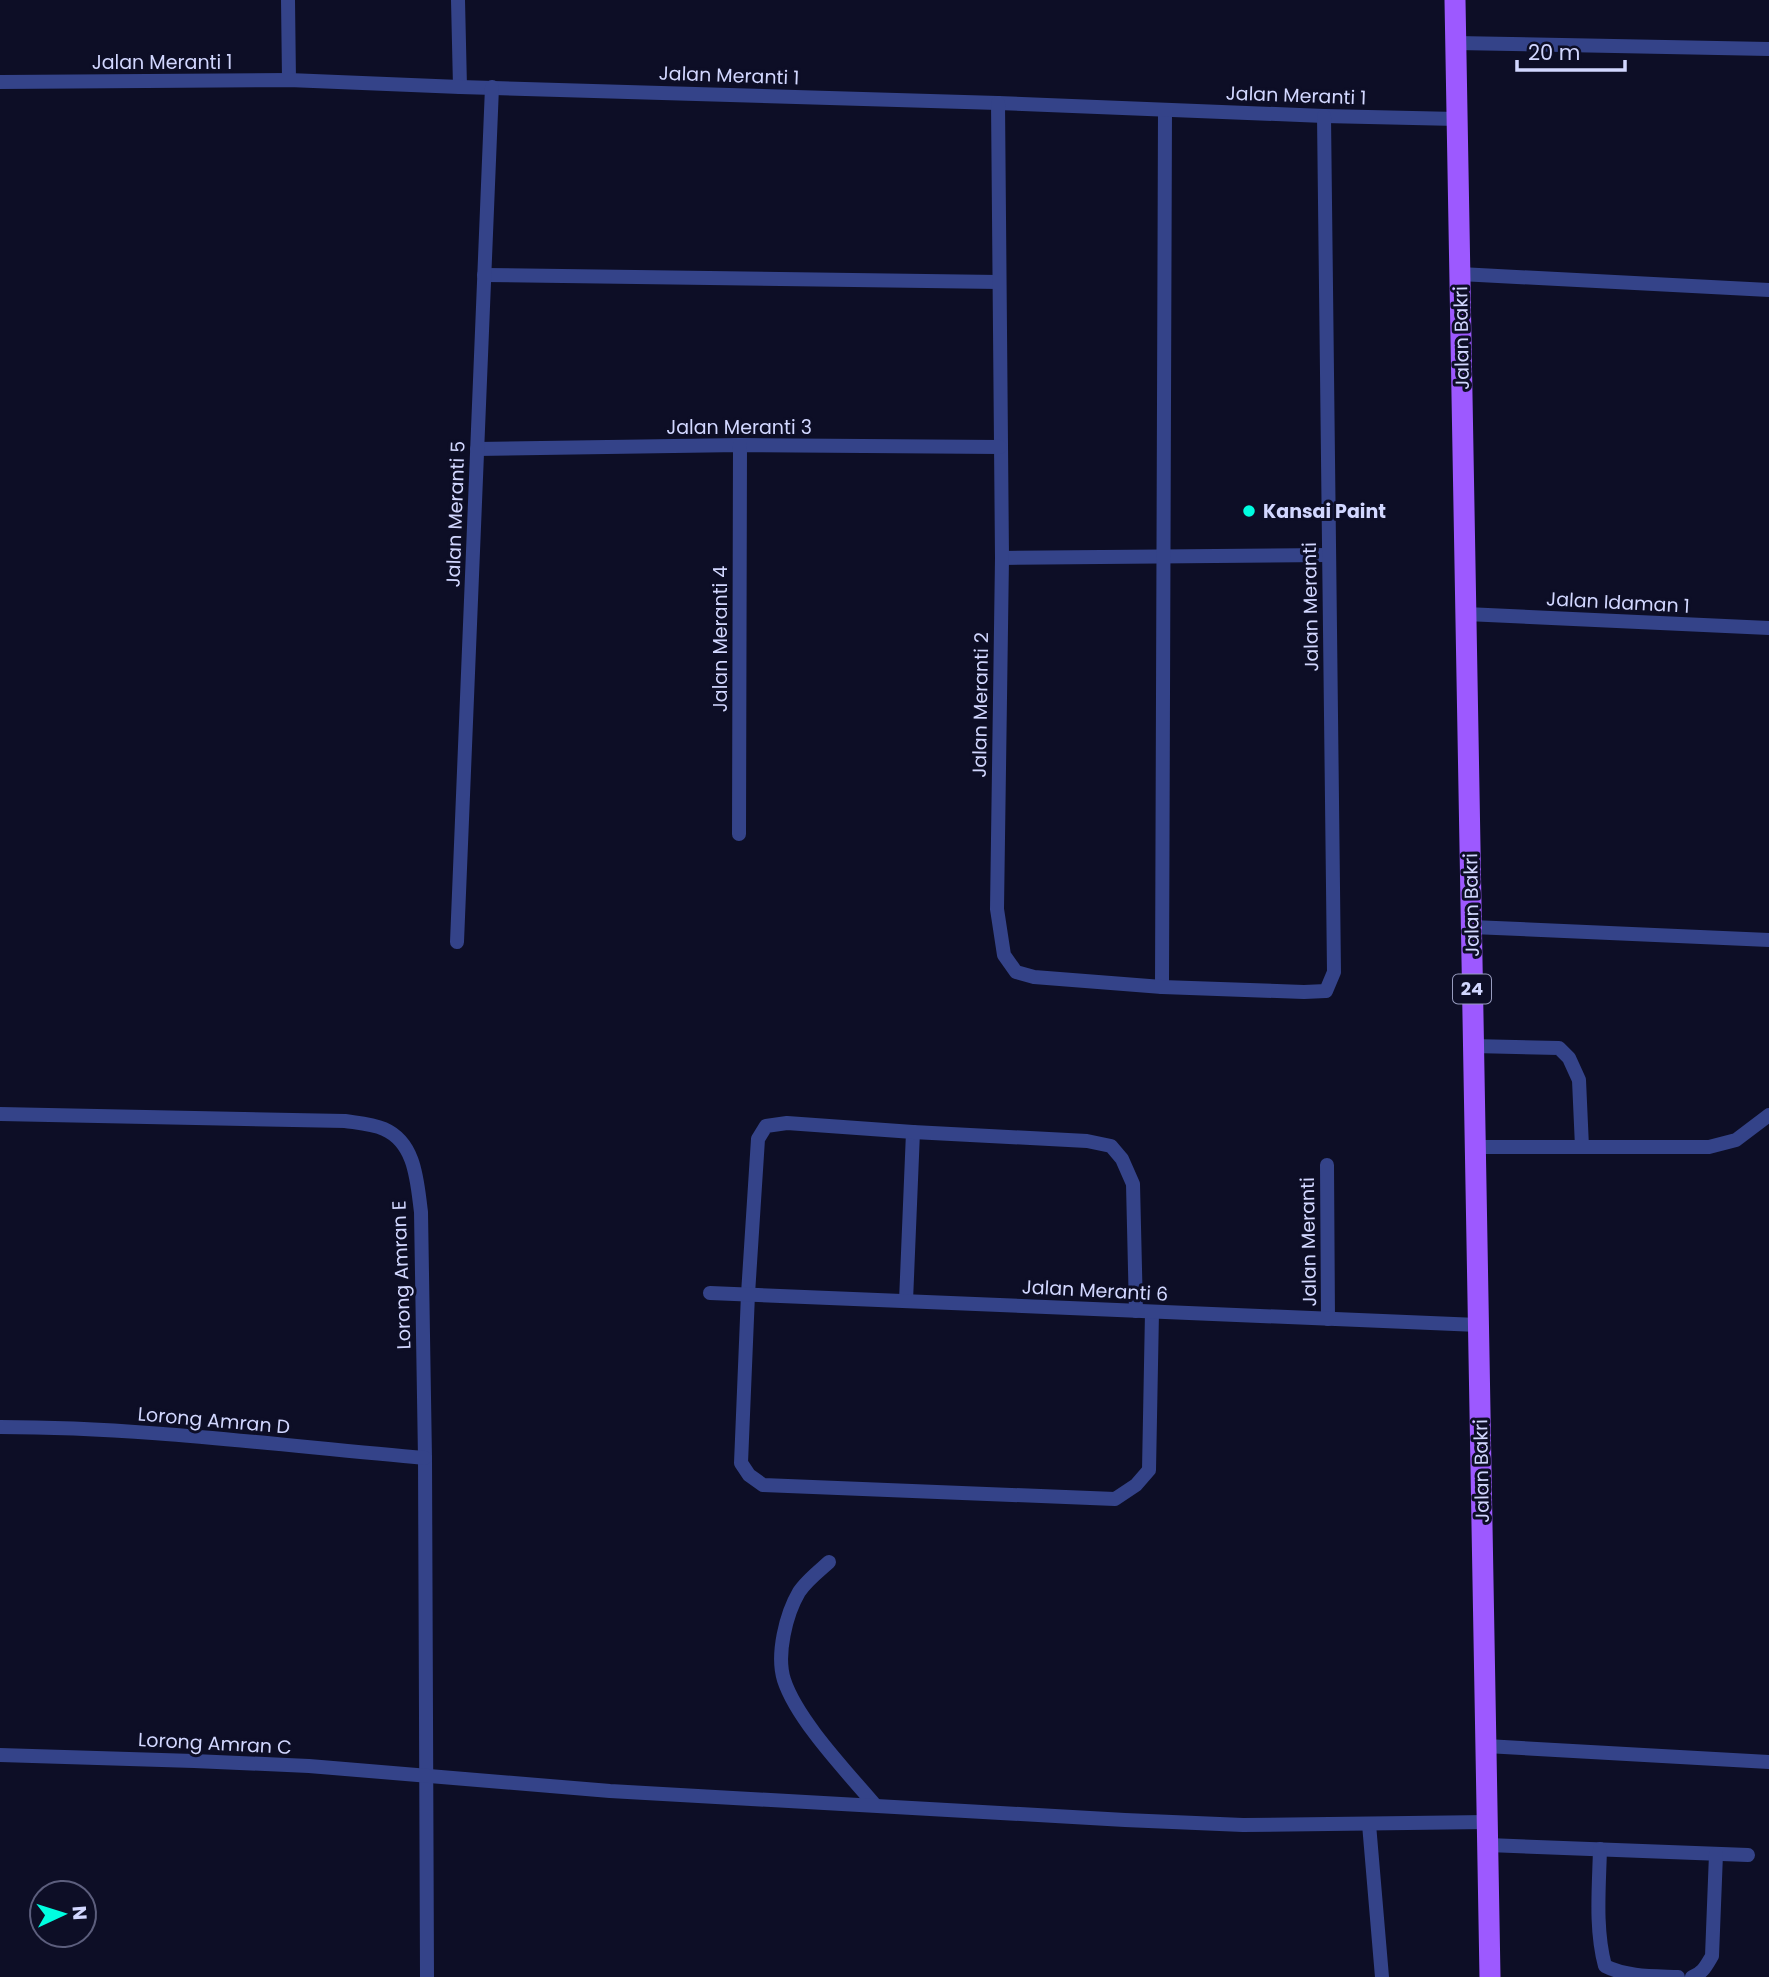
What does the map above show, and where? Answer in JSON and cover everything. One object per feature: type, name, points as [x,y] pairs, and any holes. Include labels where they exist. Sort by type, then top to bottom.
[{"type":"main road","name":"Jalan Bakri","points":[[1455,0],[1490,1977]]},
{"type":"street","points":[[288,0],[289,80]]},
{"type":"street","points":[[458,0],[460,87]]},
{"type":"street","points":[[1456,43],[1769,49]]},
{"type":"street","name":"Jalan Meranti 1","points":[[0,82],[289,80],[1457,119]]},
{"type":"street","name":"Jalan Meranti 5","points":[[457,942],[492,87]]},
{"type":"street","name":"Jalan Meranti 2","points":[[998,103],[1002,558],[997,909],[1004,955],[1016,972],[1034,977],[1162,987],[1326,991],[1334,972]]},
{"type":"street","points":[[1162,987],[1165,110]]},
{"type":"street","name":"Jalan Meranti","points":[[1324,116],[1334,972]]},
{"type":"street","points":[[1460,274],[1769,290]]},
{"type":"street","points":[[484,275],[999,282]]},
{"type":"street","name":"Jalan Meranti 3","points":[[477,449],[740,445],[1000,447]]},
{"type":"street","name":"Jalan Meranti 4","points":[[739,834],[740,445]]},
{"type":"street","points":[[1002,558],[1328,555]]},
{"type":"street","name":"Jalan Idaman 1","points":[[1466,614],[1769,628]]},
{"type":"street","points":[[1472,927],[1769,940]]},
{"type":"street","points":[[1473,1046],[1559,1048],[1569,1058],[1579,1080],[1582,1147]]},
{"type":"street","name":"Lorong Amran E","points":[[0,1114],[345,1121],[384,1129],[398,1138],[410,1154],[421,1212],[427,1977]]},
{"type":"street","points":[[1476,1147],[1709,1147],[1736,1140],[1769,1115]]},
{"type":"street","points":[[1136,1311],[1133,1184],[1122,1159],[1111,1146],[1087,1141],[787,1123],[766,1126],[758,1139],[741,1463],[750,1475],[763,1485],[1115,1499],[1136,1485],[1149,1470],[1152,1312]]},
{"type":"street","points":[[906,1301],[913,1132]]},
{"type":"street","name":"Jalan Meranti","points":[[1327,1165],[1328,1319]]},
{"type":"street","name":"Jalan Meranti 6","points":[[710,1293],[1478,1325]]},
{"type":"street","name":"Lorong Amran D","points":[[0,1427],[215,1438],[425,1458]]},
{"type":"street","points":[[829,1562],[800,1591],[786,1623],[782,1651],[783,1676],[791,1698],[875,1805]]},
{"type":"street","points":[[1486,1746],[1769,1762]]},
{"type":"street","name":"Lorong Amran C","points":[[0,1755],[194,1760],[427,1775],[610,1791],[1243,1825],[1487,1822]]},
{"type":"street","points":[[1369,1824],[1382,1977]]},
{"type":"street","points":[[1488,1845],[1748,1855]]},
{"type":"street","points":[[1600,1849],[1600,1924],[1605,1966],[1630,1974],[1678,1977]]},
{"type":"street","points":[[1692,1977],[1700,1974],[1712,1956],[1716,1854]]},
{"type":"place","name":"Kansai Paint","points":[[1249,511]]}]
